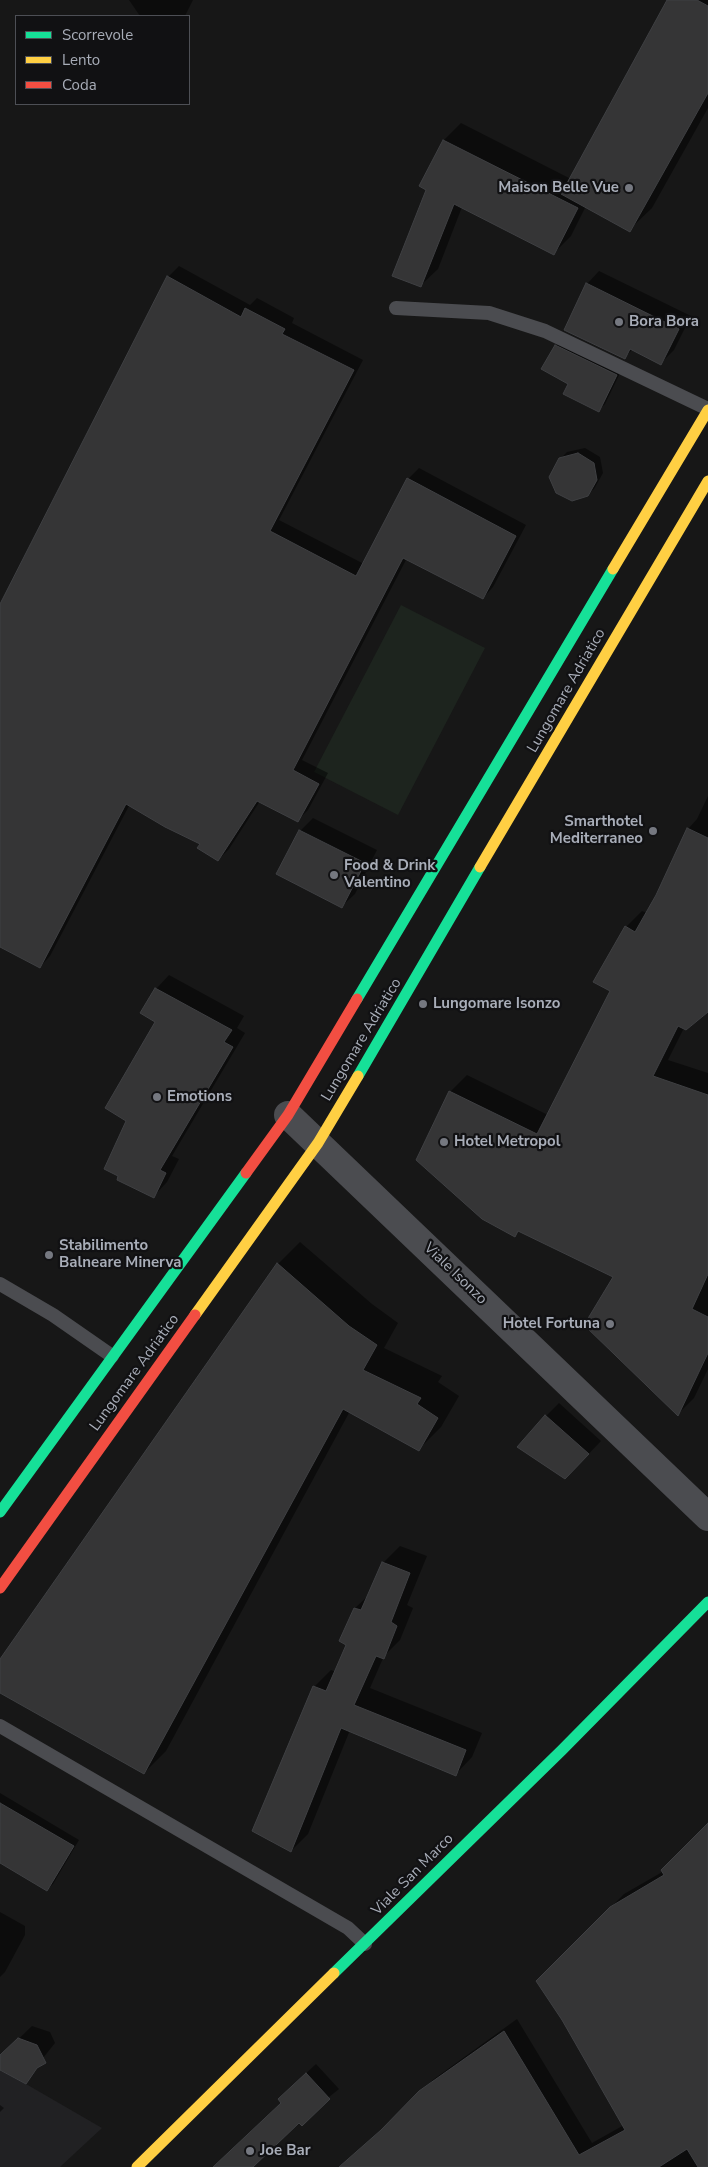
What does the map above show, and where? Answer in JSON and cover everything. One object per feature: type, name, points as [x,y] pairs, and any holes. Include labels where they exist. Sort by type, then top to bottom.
[{"type":"street","name":"Lungomare Adriatico","points":[[0,1512],[288,1115],[708,410]]},
{"type":"street","name":"Lungomare Adriatico","points":[[0,1588],[318,1143],[708,481]]},
{"type":"street","name":"Viale Isonzo","points":[[288,1115],[705,1507]]},
{"type":"street","name":"Viale San Marco","points":[[137,2167],[555,1757],[708,1602]]},
{"type":"lane","points":[[396,308],[489,313],[526,325],[544,331],[708,410]]},
{"type":"lane","points":[[0,1284],[53,1315],[112,1356]]},
{"type":"lane","points":[[0,1726],[348,1928],[365,1944]]},
{"type":"shaded area","points":[[401,605],[485,648],[398,815],[314,772]]},
{"type":"shaded area","points":[[0,2070],[102,2128],[60,2167],[0,2167]]},
{"type":"building","points":[[667,0],[697,0],[708,6],[708,93],[630,232],[561,194]]},
{"type":"building","points":[[443,140],[578,208],[554,255],[454,204],[421,287],[392,276],[426,190],[419,186]]},
{"type":"building","points":[[167,276],[241,317],[245,308],[285,329],[282,334],[354,370],[270,531],[356,576],[407,478],[516,536],[483,599],[403,558],[293,770],[319,784],[298,822],[257,801],[218,861],[197,848],[200,844],[165,827],[126,804],[40,968],[0,947],[0,604]]},
{"type":"building","name":"Bora Bora","points":[[586,283],[679,329],[661,365],[630,349],[625,359],[564,330]]},
{"type":"building","points":[[555,345],[617,375],[599,412],[563,394],[568,384],[541,369]]},
{"type":"building","points":[[578,453],[594,463],[597,480],[588,496],[572,501],[556,493],[549,477],[559,458]]},
{"type":"building","points":[[687,828],[708,838],[708,1012],[686,1030],[678,1026],[653,1076],[708,1095],[708,1274],[692,1309],[708,1317],[708,1353],[678,1416],[584,1325],[613,1277],[518,1231],[515,1237],[482,1219],[416,1160],[449,1091],[537,1134],[610,991],[593,982],[625,926],[635,932],[656,895]]},
{"type":"building","points":[[299,830],[365,863],[342,908],[276,874]]},
{"type":"building","points":[[155,988],[232,1030],[224,1042],[233,1047],[160,1170],[166,1173],[154,1198],[117,1180],[118,1176],[104,1169],[126,1121],[105,1108],[155,1022],[140,1013]]},
{"type":"building","points":[[277,1263],[349,1326],[377,1345],[363,1370],[421,1398],[417,1404],[438,1418],[419,1451],[343,1409],[144,1774],[0,1693],[0,1659]]},
{"type":"building","points":[[545,1415],[589,1454],[565,1479],[517,1447]]},
{"type":"building","points":[[382,1562],[410,1573],[391,1622],[397,1626],[384,1659],[376,1656],[354,1705],[466,1750],[456,1776],[341,1728],[291,1852],[252,1831],[313,1686],[326,1691],[346,1645],[339,1641],[354,1608],[361,1610]]},
{"type":"building","points":[[0,1803],[74,1846],[47,1891],[0,1863]]},
{"type":"building","points":[[708,1823],[708,2167],[698,2167],[687,2149],[659,2167],[339,2167],[381,2130],[419,2091],[504,2031],[579,2155],[625,2130],[562,2020],[536,1981],[610,1907],[664,1875],[661,1870]]},
{"type":"building","points":[[18,2038],[37,2045],[46,2063],[37,2068],[26,2084],[0,2070],[0,2055]]},
{"type":"building","points":[[306,2073],[330,2099],[302,2126],[299,2123],[253,2167],[213,2167],[281,2103],[278,2099]]},
{"type":"traffic: fast","points":[[357,999],[613,569]]},
{"type":"traffic: fast","points":[[358,1076],[480,867]]},
{"type":"traffic: fast","points":[[0,1512],[246,1173]]},
{"type":"traffic: fast","points":[[334,1973],[562,1750],[708,1602]]},
{"type":"traffic: slow","points":[[613,569],[708,410]]},
{"type":"traffic: slow","points":[[480,867],[708,481]]},
{"type":"traffic: slow","points":[[195,1315],[318,1143],[358,1076]]},
{"type":"traffic: slow","points":[[137,2167],[334,1973]]},
{"type":"traffic: jam","points":[[246,1173],[288,1115],[357,999]]},
{"type":"traffic: jam","points":[[0,1588],[195,1315]]},
{"type":"place","name":"Maison Belle Vue","points":[[629,188]]},
{"type":"place","name":"Bora Bora","points":[[619,322]]},
{"type":"place","name":"Smarthotel Mediterraneo","points":[[653,831]]},
{"type":"place","name":"Food & Drink Valentino","points":[[334,875]]},
{"type":"place","name":"Lungomare Isonzo","points":[[423,1004]]},
{"type":"place","name":"Emotions","points":[[157,1097]]},
{"type":"place","name":"Hotel Metropol","points":[[444,1142]]},
{"type":"place","name":"Stabilimento Balneare Minerva","points":[[49,1255]]},
{"type":"place","name":"Hotel Fortuna","points":[[610,1324]]},
{"type":"place","name":"Joe Bar","points":[[250,2151]]}]
